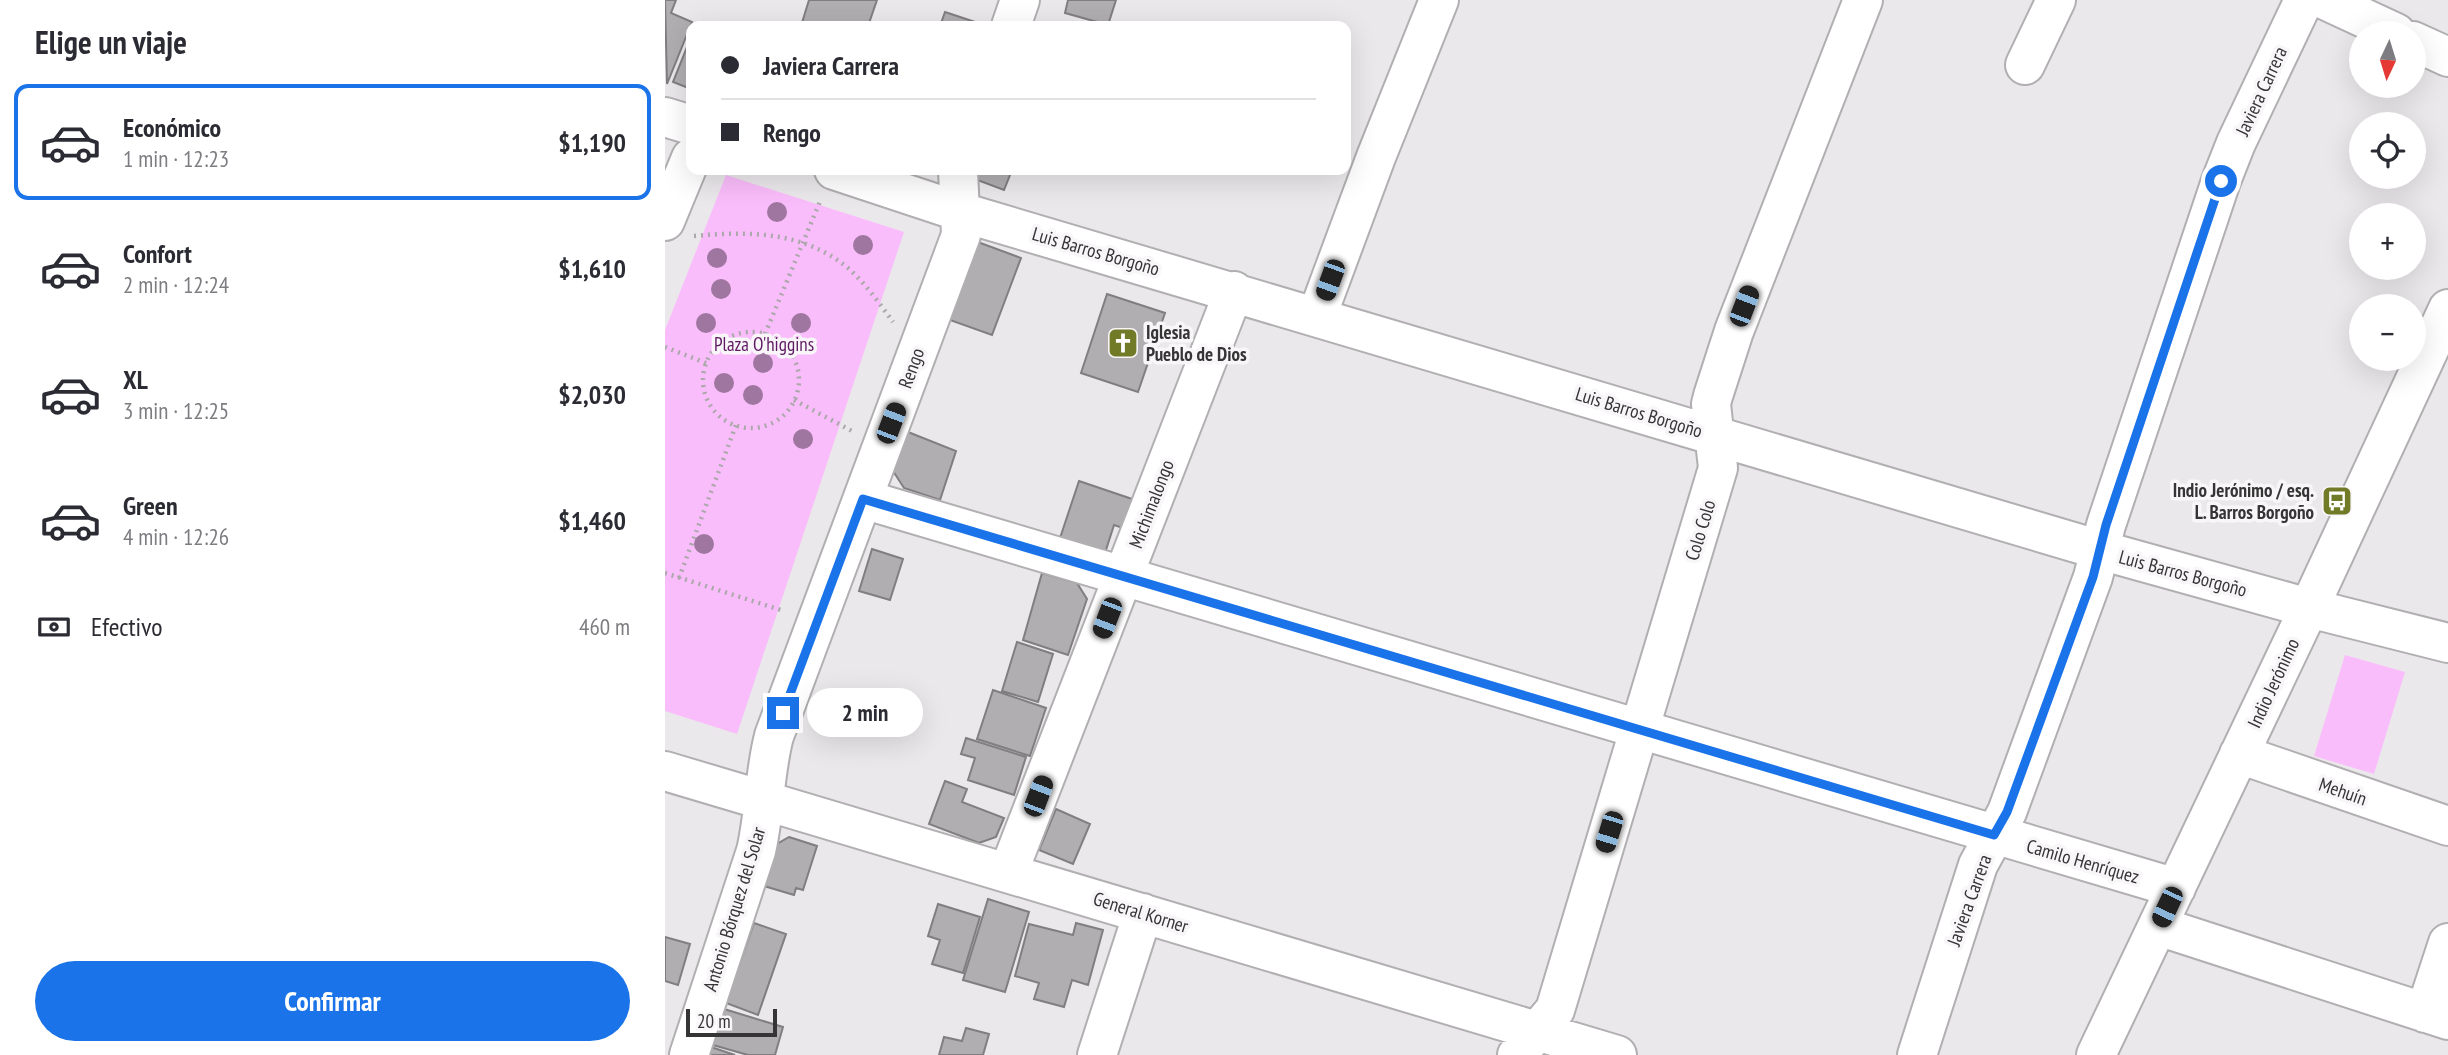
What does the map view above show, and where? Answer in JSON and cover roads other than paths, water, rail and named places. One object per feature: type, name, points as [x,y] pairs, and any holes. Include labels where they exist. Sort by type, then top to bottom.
[{"type":"street","points":[[1013,21],[1020,0]]},
{"type":"street","points":[[1317,316],[1376,157],[1439,0]]},
{"type":"street","name":"Colo Colo","points":[[1528,1043],[1555,1010],[1718,468],[1711,404],[1734,331],[1863,0]]},
{"type":"street","points":[[2025,65],[2056,0]]},
{"type":"street","name":"Javiera Carrera","points":[[1917,1055],[1977,865],[2007,812],[2093,577],[2221,181],[2247,119],[2304,0]]},
{"type":"street","points":[[2325,0],[2370,21]]},
{"type":"street","points":[[2426,47],[2448,57]]},
{"type":"street","points":[[665,117],[686,123]]},
{"type":"street","points":[[676,229],[687,175]]},
{"type":"street","name":"Rengo","points":[[763,801],[766,770],[774,736],[961,235],[958,175]]},
{"type":"street","name":"Luis Barros Borgoño","points":[[829,181],[961,212],[2100,550],[2448,643]]},
{"type":"street","name":"Michimalongo","points":[[1008,873],[1234,291]]},
{"type":"street","name":"Indio Jerónimo","points":[[2096,1055],[2448,309]]},
{"type":"street","name":"Camilo Henríquez","points":[[863,499],[2176,888]]},
{"type":"street","name":"Mehuín","points":[[2239,754],[2448,826]]},
{"type":"street","name":"General Korner","points":[[665,771],[1143,913],[1528,1043],[1617,1055]]},
{"type":"street","name":"Antonio Bórquez del Solar","points":[[689,1055],[756,851],[762,826],[763,801]]},
{"type":"street","points":[[1097,1055],[1143,913]]},
{"type":"street","points":[[2158,926],[2437,1017],[2448,943]]},
{"type":"place","name":"Iglesia Pueblo de Dios","points":[[1123,343]]},
{"type":"place","name":"Indio Jerónimo / esq. L. Barros Borgoño","points":[[2337,501]]},
{"type":"park label","name":"Plaza O'higgins","points":[[764,344]]}]
